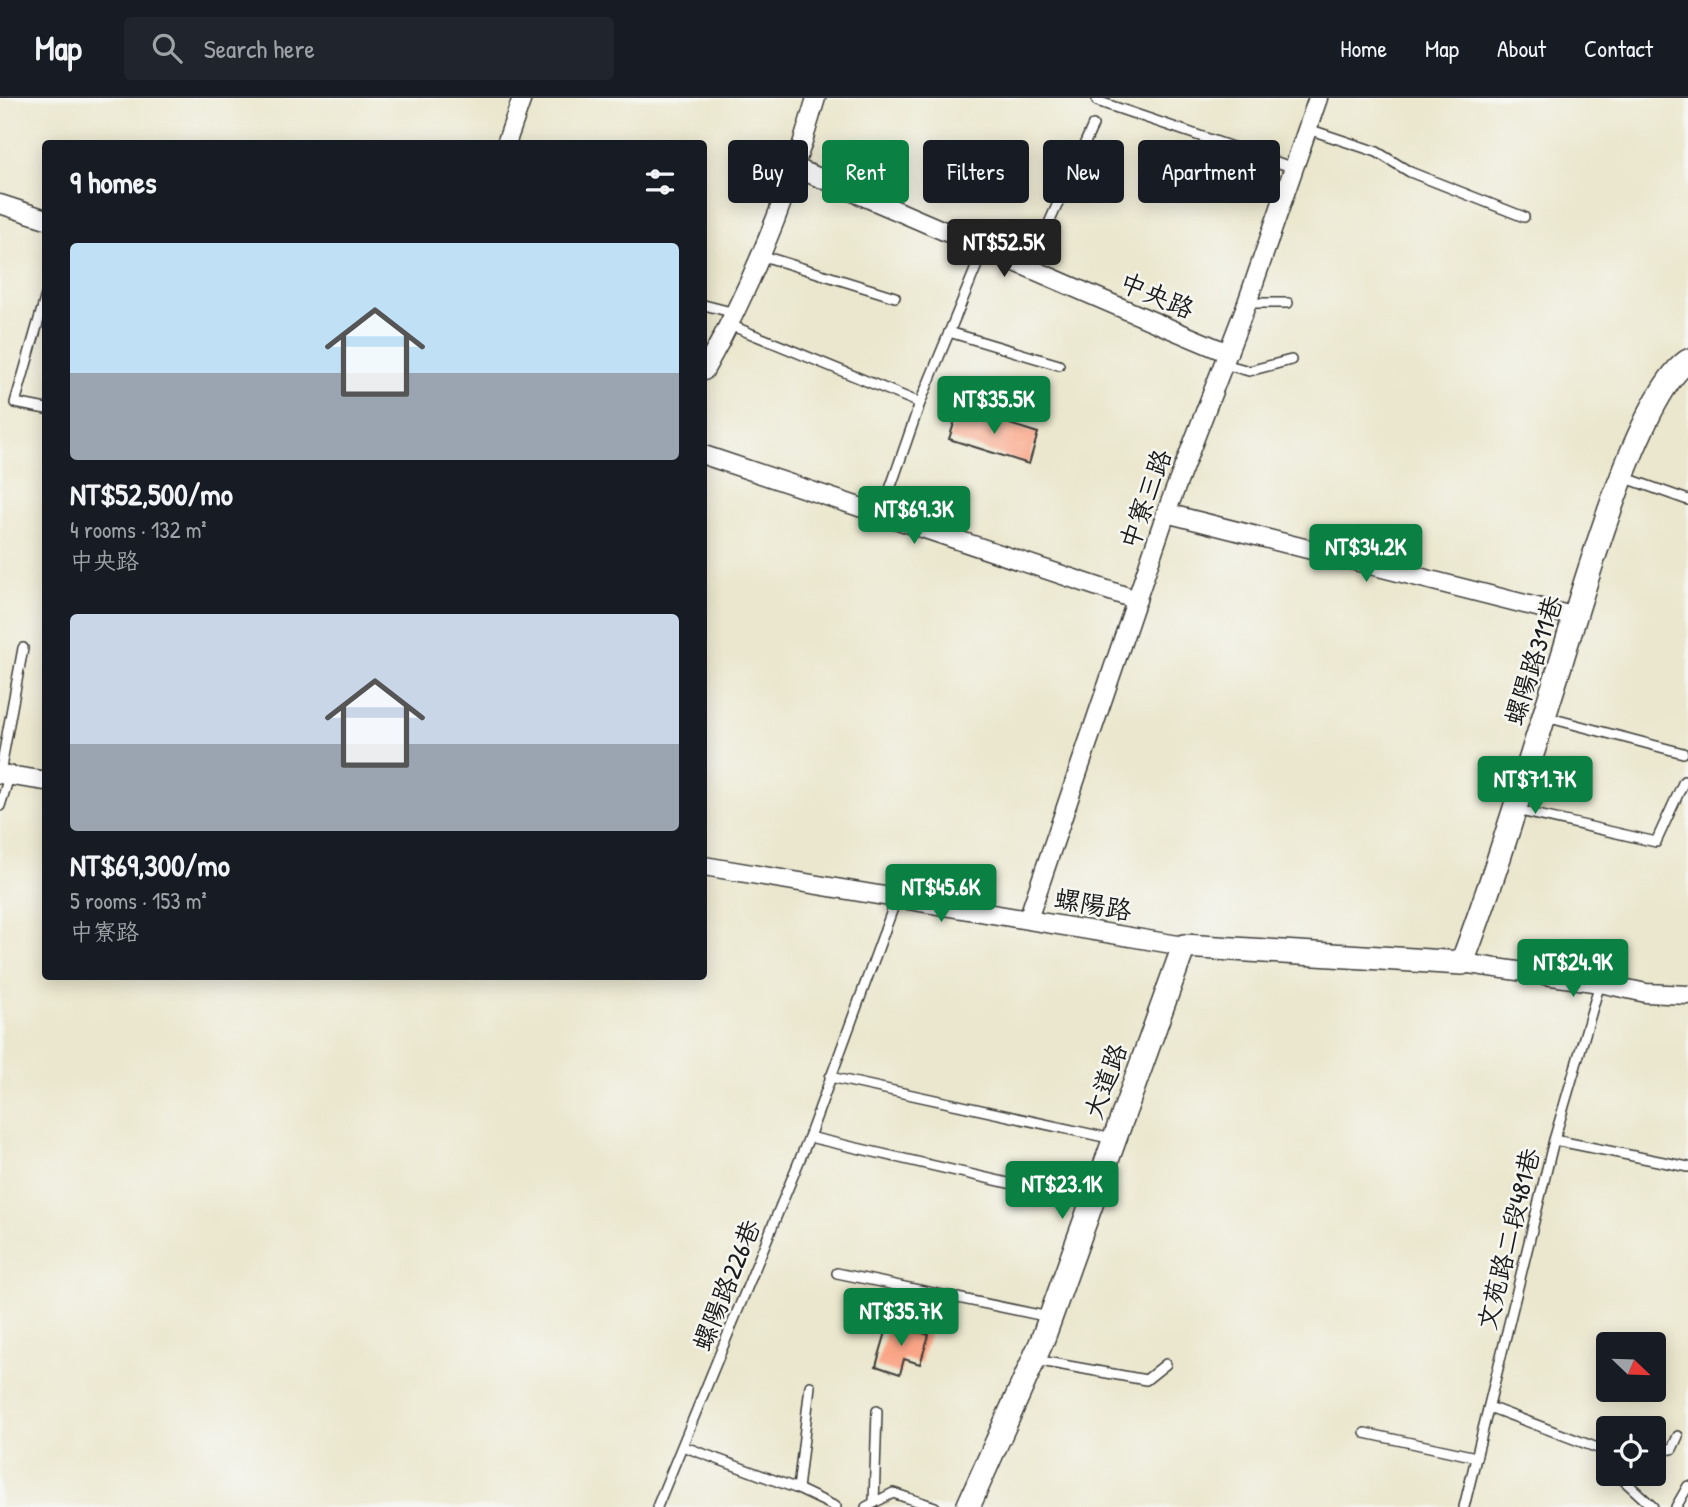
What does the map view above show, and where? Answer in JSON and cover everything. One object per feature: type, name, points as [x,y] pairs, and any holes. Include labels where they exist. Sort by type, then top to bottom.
[{"type":"street","points":[[507,140],[522,98]]},
{"type":"street","points":[[804,140],[816,98]]},
{"type":"street","name":"中寮三路","points":[[1028,919],[1166,513],[1247,303],[1318,98]]},
{"type":"street","name":"中央路","points":[[808,173],[984,248],[1226,358]]},
{"type":"street","points":[[707,365],[732,319],[782,203]]},
{"type":"street","points":[[0,204],[42,218]]},
{"type":"street","name":"螺陽路311巷","points":[[1462,963],[1622,476],[1658,395],[1680,366],[1688,360]]},
{"type":"street","points":[[707,457],[1137,600]]},
{"type":"street","points":[[1166,513],[1576,617]]},
{"type":"street","points":[[3,775],[42,780]]},
{"type":"street","name":"螺陽路","points":[[707,866],[1184,946]]},
{"type":"street","points":[[1184,946],[1462,963],[1600,983],[1646,993],[1688,995]]},
{"type":"street","name":"大道路","points":[[968,1507],[1050,1318],[1184,946]]},
{"type":"lane","points":[[1097,101],[1295,168]]},
{"type":"lane","points":[[1028,270],[1093,125]]},
{"type":"lane","points":[[1308,129],[1377,152],[1410,172],[1524,217]]},
{"type":"lane","points":[[881,515],[919,403],[984,248]]},
{"type":"lane","points":[[760,255],[895,296]]},
{"type":"lane","points":[[1247,303],[1288,303]]},
{"type":"lane","points":[[707,306],[919,403]]},
{"type":"lane","points":[[42,309],[15,403],[42,408]]},
{"type":"lane","points":[[949,332],[1059,365]]},
{"type":"lane","points":[[1226,358],[1249,371],[1291,360]]},
{"type":"lane","points":[[1622,476],[1688,500]]},
{"type":"lane","points":[[0,806],[23,648]]},
{"type":"lane","points":[[1544,716],[1683,753]]},
{"type":"lane","points":[[1514,810],[1656,842],[1684,781],[1688,782]]},
{"type":"lane","name":"螺陽路226巷","points":[[657,1507],[684,1447],[809,1137],[897,897]]},
{"type":"lane","name":"文苑路二段481巷","points":[[1464,1507],[1554,1140],[1600,983]]},
{"type":"lane","points":[[830,1077],[1114,1139]]},
{"type":"lane","points":[[809,1137],[1092,1202]]},
{"type":"lane","points":[[1554,1140],[1688,1167]]},
{"type":"lane","points":[[837,1273],[1050,1318]]},
{"type":"lane","points":[[1034,1359],[1146,1380],[1166,1364]]},
{"type":"lane","points":[[798,1489],[810,1386]]},
{"type":"lane","points":[[1489,1407],[1596,1447]]},
{"type":"lane","points":[[870,1505],[877,1411]]},
{"type":"lane","points":[[1365,1433],[1476,1457]]},
{"type":"lane","points":[[1666,1450],[1672,1450],[1678,1436]]},
{"type":"lane","points":[[684,1447],[798,1489],[836,1507]]},
{"type":"lane","points":[[1630,1486],[1653,1507]]},
{"type":"lane","points":[[1676,1507],[1688,1486]]},
{"type":"lane","points":[[870,1505],[893,1493],[935,1507]]},
{"type":"building","points":[[959,408],[1038,433],[1029,464],[949,439]]},
{"type":"building","points":[[889,1322],[929,1335],[920,1364],[904,1359],[900,1374],[876,1366]]}]
